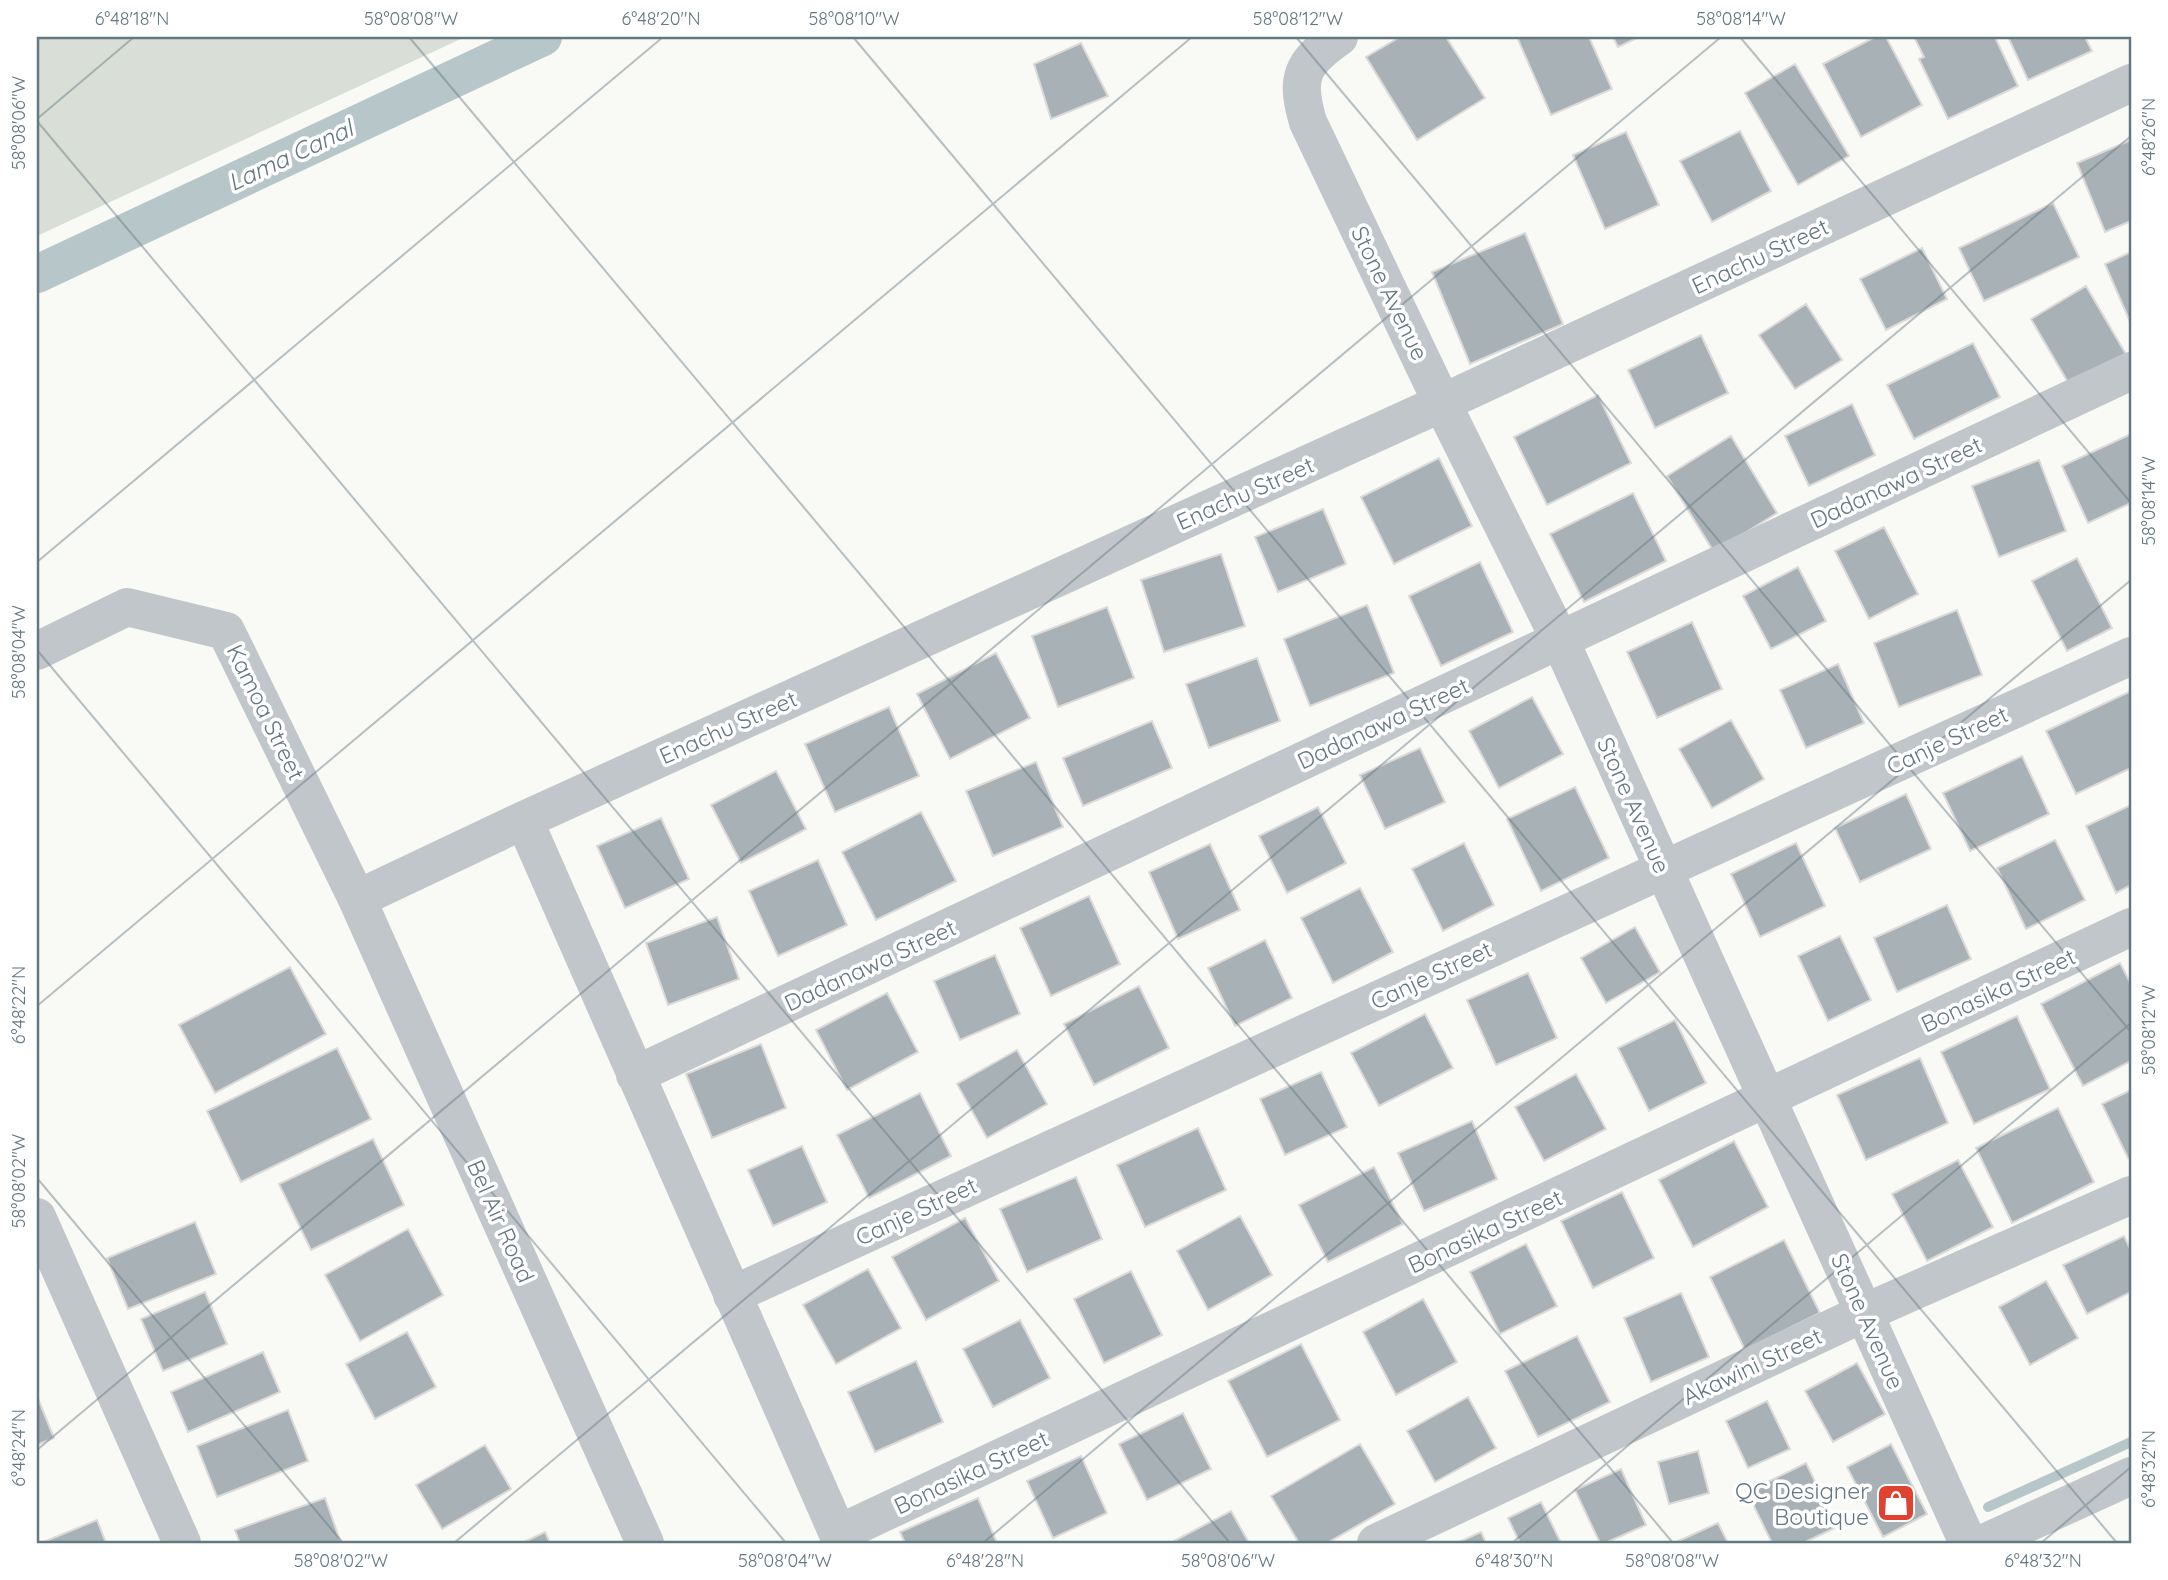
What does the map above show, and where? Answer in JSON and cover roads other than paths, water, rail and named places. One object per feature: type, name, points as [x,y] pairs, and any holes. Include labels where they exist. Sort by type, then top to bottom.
[{"type":"street","name":"Stone Avenue","points":[[1339,37],[1323,48],[1304,70],[1300,96],[1308,122],[1442,403],[1560,640],[1968,1543]]},
{"type":"street","name":"Enachu Street","points":[[357,900],[524,820],[1442,403],[2131,83]]},
{"type":"street","name":"Dadanawa Street","points":[[635,1075],[2131,371]]},
{"type":"street","name":"Kamoa Street","points":[[37,650],[127,607],[226,631],[357,900]]},
{"type":"street","name":"Canje Street","points":[[732,1295],[2131,656]]},
{"type":"street","points":[[524,820],[840,1539]]},
{"type":"street","name":"Bel Air Road","points":[[357,900],[645,1543]]},
{"type":"street","name":"Bonasika Street","points":[[840,1539],[2131,927]]},
{"type":"street","name":"Akawini Street","points":[[1377,1543],[1864,1313],[2131,1195]]},
{"type":"street","points":[[37,1217],[182,1543]]},
{"type":"street","points":[[1984,1543],[2131,1476]]},
{"type":"waterway","name":"Lama Canal","points":[[37,274],[543,37]]},
{"type":"waterway","points":[[1988,1507],[2131,1442]]},
{"type":"place","name":"QC Designer Boutique","points":[[1896,1503]]}]
